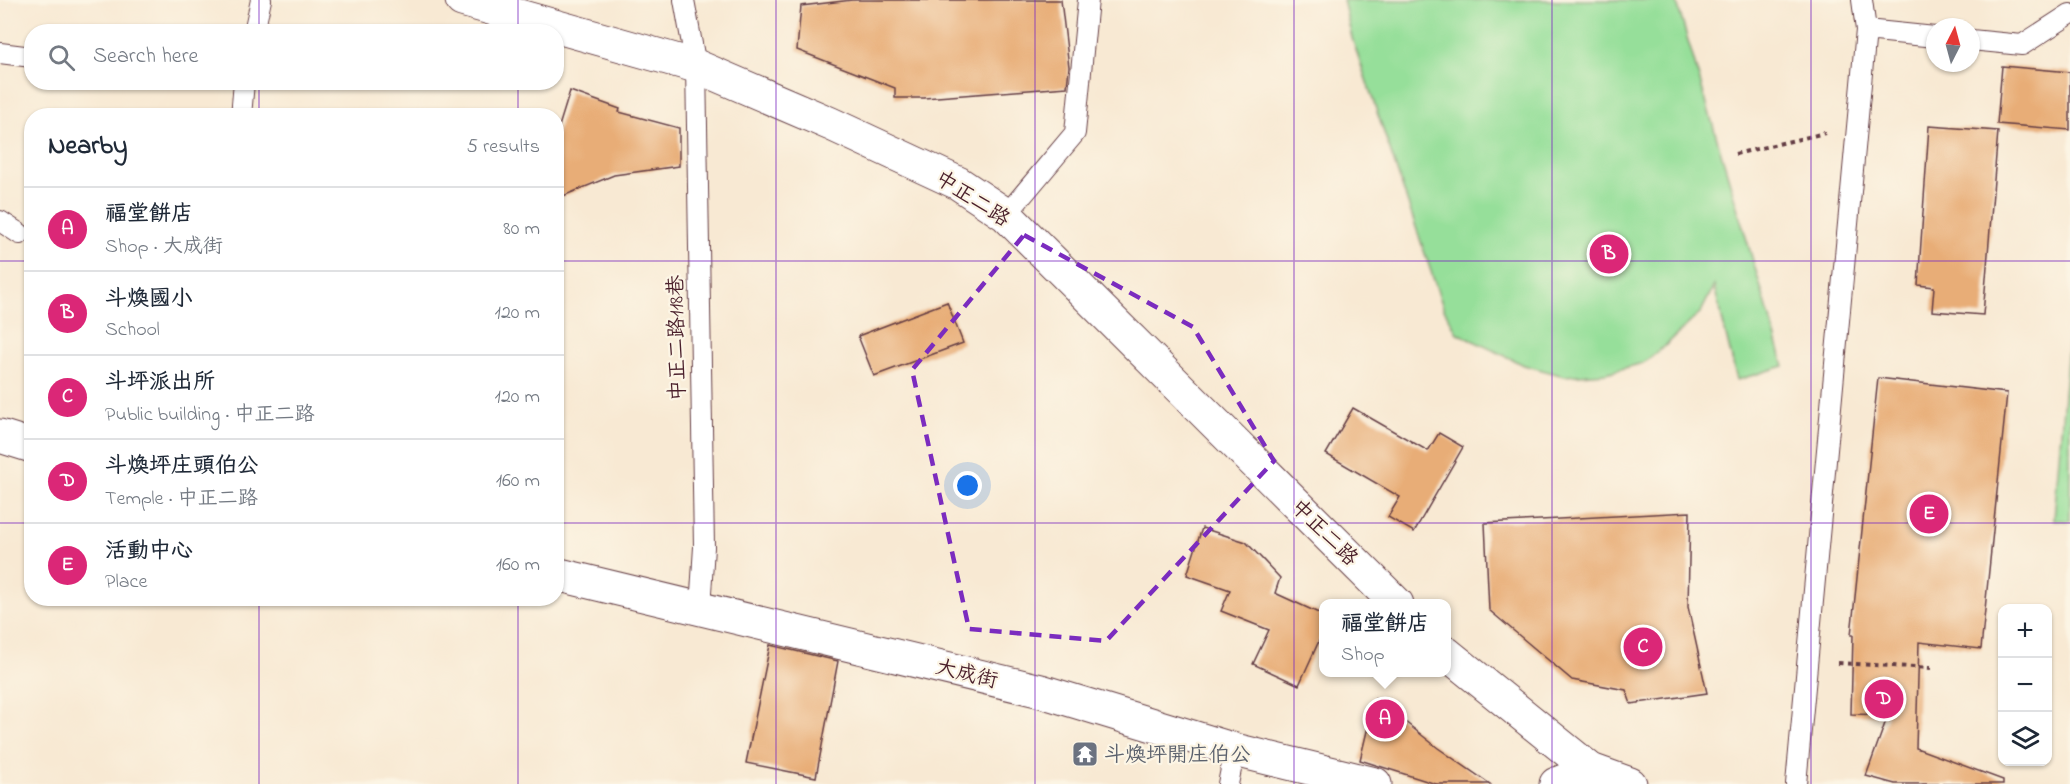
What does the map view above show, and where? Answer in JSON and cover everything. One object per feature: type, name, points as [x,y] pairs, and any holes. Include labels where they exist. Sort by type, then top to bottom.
[{"type":"main road","name":"中正二路","points":[[462,0],[547,24]]},
{"type":"main road","name":"中正二路","points":[[564,29],[696,66],[831,124],[958,183],[1006,215],[1393,599]]},
{"type":"main road","points":[[0,436],[24,444]]},
{"type":"main road","name":"大成街","points":[[564,576],[1041,691],[1235,750],[1375,784]]},
{"type":"main road","points":[[1451,657],[1589,777]]},
{"type":"main road","points":[[1556,784],[1589,777],[1630,784]]},
{"type":"lane","points":[[256,24],[261,0]]},
{"type":"lane","name":"中正二路118巷","points":[[684,0],[696,66],[704,547],[700,608]]},
{"type":"lane","points":[[1006,215],[1075,133],[1088,0]]},
{"type":"lane","points":[[1796,784],[1866,30],[1862,0]]},
{"type":"lane","points":[[1980,41],[2022,45],[2070,14]]},
{"type":"lane","points":[[1866,30],[1926,36]]},
{"type":"lane","points":[[0,53],[24,56]]},
{"type":"lane","points":[[242,108],[243,90]]},
{"type":"lane","points":[[0,220],[20,234]]},
{"type":"lane","points":[[1228,784],[1235,750]]},
{"type":"path","points":[[1735,154],[1826,133]]},
{"type":"path","points":[[1807,661],[1931,668]]},
{"type":"highlighted area","points":[[1024,235],[1193,327],[1274,461],[1106,641],[969,629],[912,370]]},
{"type":"green space","points":[[1343,0],[1676,0],[1784,366],[1737,380],[1714,286],[1701,312],[1666,345],[1643,363],[1606,373],[1564,376],[1524,365],[1457,333],[1443,307],[1352,38]]},
{"type":"green space","points":[[2070,319],[2070,521],[2054,520]]},
{"type":"building","points":[[852,0],[1061,0],[1069,67],[1067,87],[924,98],[895,98],[895,88],[797,50],[801,6]]},
{"type":"building","points":[[2002,66],[2070,72],[2070,130],[1997,124]]},
{"type":"building","points":[[570,91],[620,109],[619,112],[679,128],[679,166],[614,175],[564,196],[564,110]]},
{"type":"building","points":[[1929,126],[1998,131],[1983,315],[1932,311],[1934,287],[1918,285]]},
{"type":"building","points":[[947,302],[963,343],[874,376],[858,336]]},
{"type":"building","points":[[1878,378],[2007,393],[1981,649],[1919,642],[1916,748],[2003,780],[2003,784],[1895,784],[1866,776],[1888,715],[1851,714],[1853,635],[1851,635]]},
{"type":"building","points":[[1353,408],[1428,451],[1439,433],[1463,447],[1414,532],[1388,517],[1400,497],[1326,454]]},
{"type":"building","points":[[1690,512],[1688,607],[1707,693],[1631,704],[1626,690],[1572,680],[1489,610],[1485,523]]},
{"type":"building","points":[[1202,528],[1246,542],[1280,578],[1275,593],[1319,613],[1319,641],[1299,685],[1253,664],[1269,630],[1221,611],[1230,590],[1187,575]]},
{"type":"building","points":[[770,645],[838,661],[816,777],[746,763]]},
{"type":"building","points":[[1375,698],[1438,748],[1490,784],[1436,784],[1360,760]]},
{"type":"place","name":"斗煥國小","points":[[1609,254]]},
{"type":"place","name":"活動中心","points":[[1929,514]]},
{"type":"place","name":"斗坪派出所","points":[[1643,647]]},
{"type":"place","name":"斗煥坪庄頭伯公","points":[[1884,699]]},
{"type":"place","name":"福堂餅店","points":[[1385,719]]},
{"type":"place","name":"斗煥坪開庄伯公","points":[[1085,754]]}]
